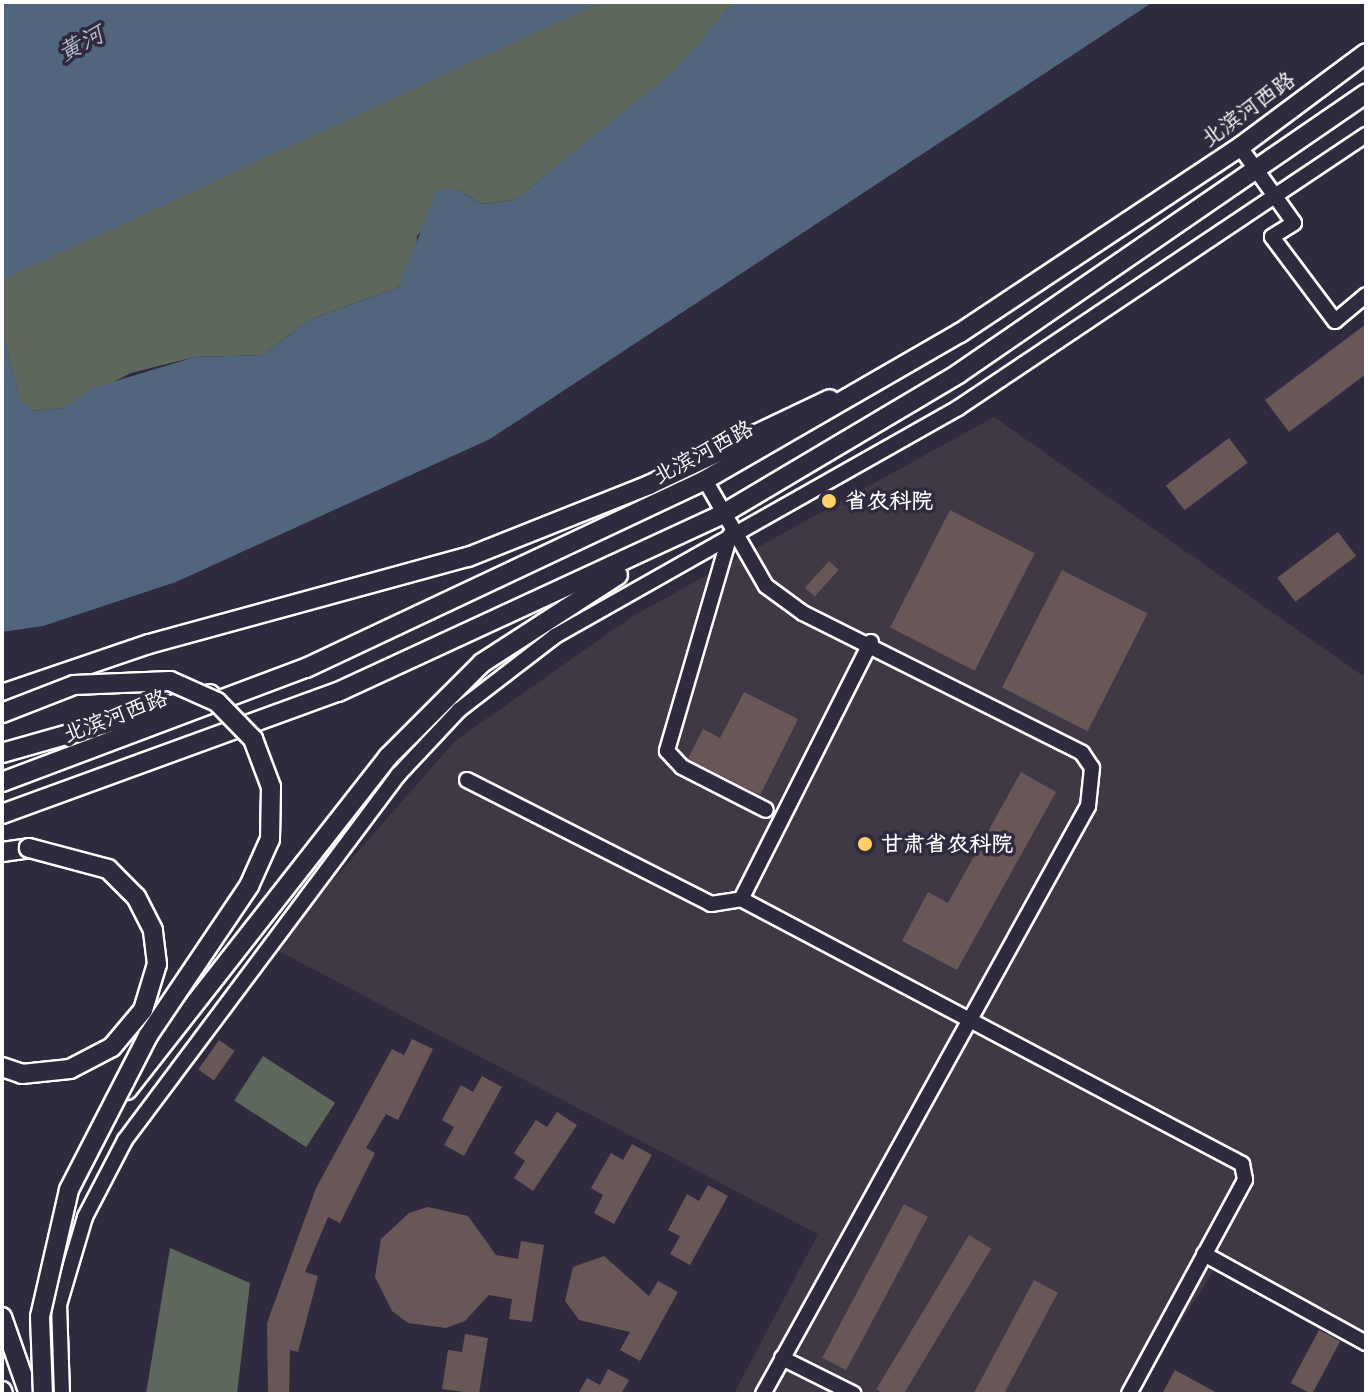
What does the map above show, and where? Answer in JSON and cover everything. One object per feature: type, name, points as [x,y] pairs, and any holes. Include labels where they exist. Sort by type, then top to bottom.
[{"type":"main road","name":"北滨河西路","points":[[2,782],[306,668],[705,480],[888,377],[1240,147],[1366,53]]},
{"type":"main road","points":[[2,814],[338,692],[721,515],[958,374],[1259,173],[1366,94]]},
{"type":"main road","points":[[2,694],[247,617],[468,557],[888,377]]},
{"type":"main road","points":[[96,1131],[240,937],[388,757],[482,663],[675,537]]},
{"type":"main road","points":[[2,753],[306,668]]},
{"type":"main road","points":[[2,713],[74,685],[170,681],[217,702],[253,739],[271,787],[270,839],[249,886],[148,1036],[96,1131],[49,1260],[40,1317],[43,1394]]},
{"type":"main road","points":[[2,852],[29,848],[108,869],[136,897],[153,930],[157,964],[143,1010],[112,1047],[70,1069],[22,1074],[2,1067]]},
{"type":"main road","points":[[2,1317],[29,1394]]},
{"type":"lane","points":[[62,1394],[59,1305],[85,1217],[125,1140],[398,775],[459,710],[555,636],[958,408],[1366,135]]},
{"type":"lane","points":[[1240,147],[1294,223],[1272,237],[1335,321],[1366,295]]},
{"type":"lane","points":[[705,480],[730,535],[766,586],[803,613],[871,642],[1082,753],[1092,768],[1088,806],[763,1394]]},
{"type":"lane","points":[[730,535],[667,751],[682,767],[766,810]]},
{"type":"lane","points":[[741,899],[871,642]]},
{"type":"lane","points":[[467,780],[711,904],[741,899],[969,1022],[1238,1160],[1245,1180],[1129,1394]]},
{"type":"lane","points":[[1204,1254],[1366,1343]]},
{"type":"lane","points":[[782,1358],[854,1394]]},
{"type":"shaded area","name":"甘肃省农科院","points":[[994,417],[1366,678],[1366,1333],[1223,1256],[1135,1394],[734,1394],[818,1234],[273,948],[455,741],[633,616]]},
{"type":"green space","points":[[601,2],[734,2],[675,71],[515,200],[482,204],[457,190],[417,236],[416,257],[399,287],[309,320],[263,355],[195,357],[131,373],[63,408],[33,411],[21,403],[2,332],[2,280],[10,272]]},
{"type":"green space","points":[[263,1056],[335,1103],[306,1147],[234,1100]]},
{"type":"green space","points":[[170,1248],[250,1283],[237,1394],[146,1394]]},
{"type":"water","name":"黄河","points":[[2,2],[601,2],[2,280]]},
{"type":"water","points":[[734,2],[1153,2],[490,439],[176,582],[43,626],[2,632],[2,332],[21,402],[33,411],[63,408],[93,388],[195,357],[263,355],[309,320],[399,287],[437,190],[457,190],[482,204],[515,200],[674,71]]},
{"type":"building","points":[[1366,324],[1366,374],[1289,432],[1265,400]]},
{"type":"building","points":[[1229,438],[1248,463],[1185,510],[1166,486]]},
{"type":"building","points":[[950,510],[1035,553],[975,671],[890,628]]},
{"type":"building","points":[[1338,532],[1356,556],[1295,602],[1277,578]]},
{"type":"building","points":[[829,561],[839,570],[815,596],[805,588]]},
{"type":"building","points":[[1062,570],[1148,614],[1088,731],[1002,688]]},
{"type":"building","points":[[744,692],[798,719],[760,795],[688,759],[703,729],[720,738]]},
{"type":"building","points":[[1021,772],[1056,792],[957,970],[902,941],[928,892],[948,903]]},
{"type":"building","points":[[412,1039],[433,1049],[398,1120],[386,1114],[366,1148],[375,1153],[340,1223],[328,1217],[305,1272],[318,1276],[298,1352],[290,1350],[289,1394],[268,1394],[267,1323],[316,1188],[392,1049],[404,1055]]},
{"type":"building","points":[[219,1040],[235,1051],[214,1080],[198,1069]]},
{"type":"building","points":[[482,1076],[502,1087],[464,1156],[444,1145],[454,1127],[442,1120],[461,1085],[473,1092]]},
{"type":"building","points":[[557,1112],[577,1125],[533,1191],[514,1178],[525,1161],[514,1153],[536,1120],[547,1127]]},
{"type":"building","points":[[632,1144],[652,1155],[614,1224],[594,1213],[603,1195],[591,1188],[611,1153],[623,1160]]},
{"type":"building","points":[[708,1185],[728,1196],[690,1265],[670,1254],[680,1236],[668,1230],[687,1194],[699,1201]]},
{"type":"building","points":[[904,1204],[928,1217],[846,1370],[822,1358]]},
{"type":"building","points":[[428,1207],[468,1216],[496,1255],[518,1259],[521,1241],[544,1245],[532,1322],[509,1319],[512,1299],[489,1295],[465,1321],[446,1328],[408,1323],[392,1311],[375,1277],[381,1239],[409,1213]]},
{"type":"building","points":[[969,1235],[991,1248],[904,1394],[884,1394],[876,1389]]},
{"type":"building","points":[[604,1256],[649,1296],[658,1281],[678,1292],[640,1361],[620,1350],[630,1332],[579,1320],[565,1301],[573,1267]]},
{"type":"building","points":[[1034,1280],[1058,1293],[1004,1394],[973,1394]]},
{"type":"building","points":[[1319,1330],[1340,1341],[1312,1394],[1291,1383]]},
{"type":"building","points":[[465,1334],[488,1338],[479,1394],[442,1389],[448,1350],[462,1352]]},
{"type":"building","points":[[608,1369],[629,1380],[621,1394],[578,1394],[587,1378],[600,1385]]},
{"type":"building","points":[[1175,1370],[1219,1394],[1162,1394]]},
{"type":"place","name":"省农科院","points":[[829,501]]},
{"type":"place","name":"甘肃省农科院","points":[[865,844]]}]
